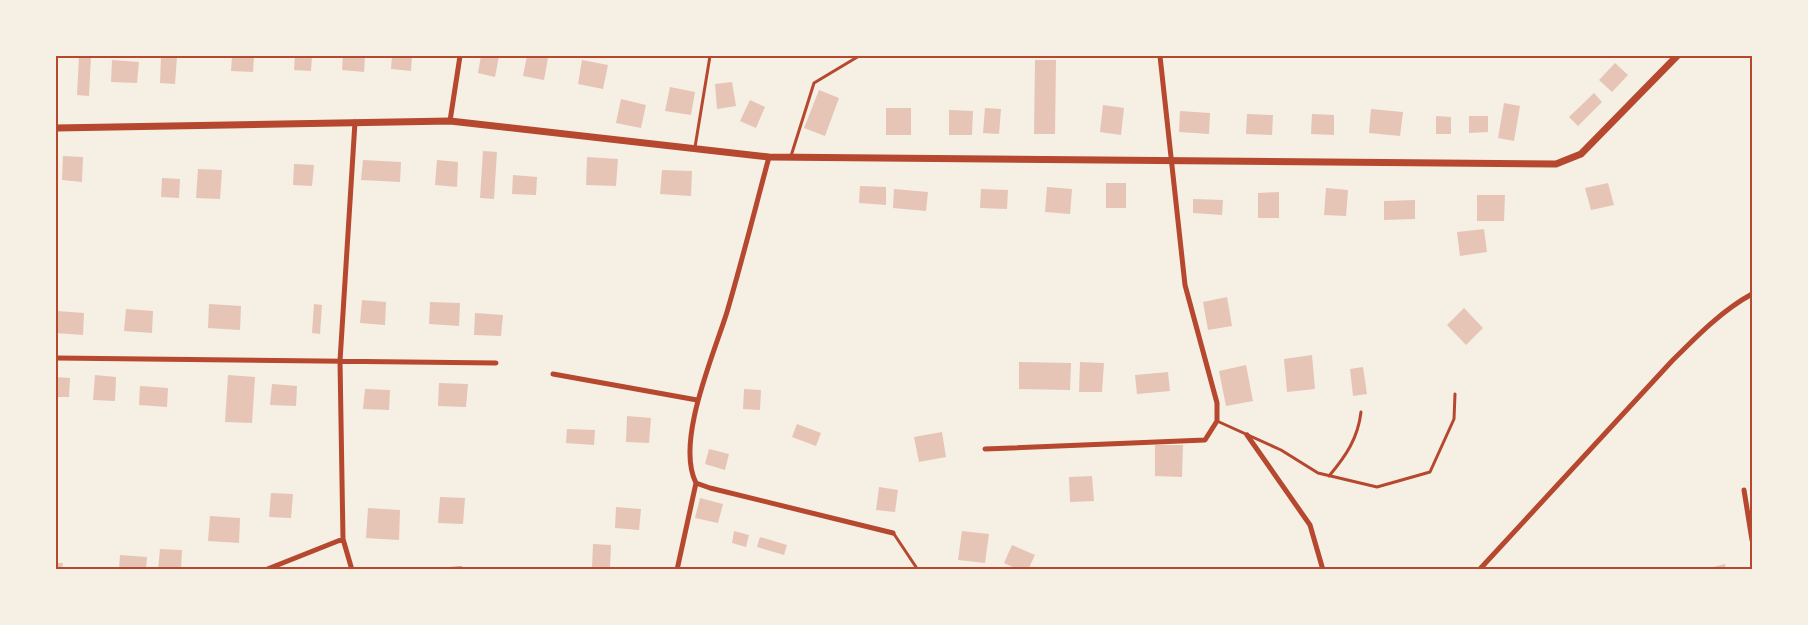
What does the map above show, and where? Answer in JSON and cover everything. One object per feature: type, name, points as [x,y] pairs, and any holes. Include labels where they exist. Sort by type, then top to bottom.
[{"type":"street","points":[[450,121],[460,56]]},
{"type":"street","points":[[985,449],[1205,440],[1217,421],[1217,403],[1185,285],[1160,56]]},
{"type":"street","points":[[56,128],[450,121],[791,158],[1171,159],[1556,164],[1581,154],[1677,56]]},
{"type":"street","points":[[352,570],[343,539],[340,361],[355,122]]},
{"type":"street","points":[[677,570],[696,483],[689,470],[697,400],[727,313],[769,157]]},
{"type":"street","points":[[1479,570],[1671,362],[1737,302],[1752,294]]},
{"type":"street","points":[[56,358],[496,363]]},
{"type":"street","points":[[553,374],[697,400]]},
{"type":"street","points":[[1247,435],[1310,525],[1323,570]]},
{"type":"street","points":[[696,483],[893,533]]},
{"type":"street","points":[[1744,490],[1752,540]]},
{"type":"street","points":[[265,570],[343,539]]},
{"type":"street","points":[[438,570],[460,569]]},
{"type":"lane","points":[[695,149],[710,56]]},
{"type":"lane","points":[[791,158],[814,83],[859,56]]},
{"type":"lane","points":[[1217,421],[1281,450],[1318,473],[1377,487],[1430,472],[1454,420],[1455,394]]},
{"type":"lane","points":[[1329,476],[1347,454],[1359,429],[1361,412]]},
{"type":"lane","points":[[893,533],[918,570]]},
{"type":"building","points":[[79,56],[91,56],[89,96],[77,95]]},
{"type":"building","points":[[161,56],[177,56],[175,84],[160,83]]},
{"type":"building","points":[[232,56],[254,56],[253,72],[231,71]]},
{"type":"building","points":[[295,56],[312,56],[311,71],[294,70]]},
{"type":"building","points":[[343,56],[365,56],[364,72],[342,70]]},
{"type":"building","points":[[392,56],[412,56],[411,71],[391,69]]},
{"type":"building","points":[[481,56],[499,56],[495,77],[478,73]]},
{"type":"building","points":[[527,56],[548,58],[544,80],[523,76]]},
{"type":"building","points":[[112,60],[139,62],[137,83],[111,82]]},
{"type":"building","points":[[582,60],[608,65],[603,89],[578,84]]},
{"type":"building","points":[[1035,60],[1056,60],[1055,134],[1034,134]]},
{"type":"building","points":[[1615,63],[1628,75],[1612,92],[1599,80]]},
{"type":"building","points":[[732,82],[736,106],[717,109],[715,84]]},
{"type":"building","points":[[670,87],[695,92],[691,115],[665,111]]},
{"type":"building","points":[[819,90],[839,98],[825,136],[804,128]]},
{"type":"building","points":[[1594,93],[1602,102],[1578,126],[1569,117]]},
{"type":"building","points":[[621,99],[646,105],[641,128],[616,123]]},
{"type":"building","points":[[750,100],[765,107],[756,128],[740,121]]},
{"type":"building","points":[[1504,103],[1520,106],[1514,141],[1498,138]]},
{"type":"building","points":[[1103,105],[1124,108],[1121,135],[1100,132]]},
{"type":"building","points":[[886,108],[911,108],[911,135],[886,135]]},
{"type":"building","points":[[985,108],[1001,109],[999,134],[983,133]]},
{"type":"building","points":[[1371,109],[1403,112],[1400,136],[1369,133]]},
{"type":"building","points":[[949,110],[973,111],[972,135],[949,135]]},
{"type":"building","points":[[1180,111],[1210,113],[1209,134],[1179,132]]},
{"type":"building","points":[[1247,114],[1273,115],[1272,135],[1246,134]]},
{"type":"building","points":[[1312,114],[1334,115],[1334,135],[1311,134]]},
{"type":"building","points":[[1436,116],[1451,117],[1451,134],[1436,134]]},
{"type":"building","points":[[1469,116],[1488,116],[1488,132],[1469,133]]},
{"type":"building","points":[[483,151],[497,152],[494,199],[480,198]]},
{"type":"building","points":[[63,156],[83,157],[82,182],[62,180]]},
{"type":"building","points":[[587,157],[618,159],[616,186],[586,185]]},
{"type":"building","points":[[363,160],[401,162],[400,182],[361,180]]},
{"type":"building","points":[[437,160],[458,162],[457,187],[435,185]]},
{"type":"building","points":[[294,164],[314,165],[312,186],[293,185]]},
{"type":"building","points":[[198,169],[222,170],[220,199],[196,198]]},
{"type":"building","points":[[662,170],[692,171],[691,196],[660,194]]},
{"type":"building","points":[[513,175],[537,177],[536,195],[512,194]]},
{"type":"building","points":[[162,178],[180,179],[179,198],[161,197]]},
{"type":"building","points":[[1106,183],[1126,183],[1126,208],[1106,208]]},
{"type":"building","points":[[1608,183],[1614,205],[1591,210],[1585,188]]},
{"type":"building","points":[[860,186],[886,187],[886,205],[859,203]]},
{"type":"building","points":[[1047,187],[1072,189],[1070,214],[1045,212]]},
{"type":"building","points":[[1326,188],[1348,190],[1346,216],[1324,215]]},
{"type":"building","points":[[894,189],[928,192],[926,211],[893,208]]},
{"type":"building","points":[[981,189],[1008,190],[1007,209],[980,208]]},
{"type":"building","points":[[1279,192],[1279,218],[1258,218],[1258,193]]},
{"type":"building","points":[[1477,195],[1505,195],[1504,221],[1477,221]]},
{"type":"building","points":[[1193,199],[1223,200],[1222,215],[1193,213]]},
{"type":"building","points":[[1415,200],[1415,219],[1384,220],[1384,201]]},
{"type":"building","points":[[1484,229],[1487,252],[1460,256],[1457,232]]},
{"type":"building","points":[[1227,297],[1232,326],[1208,330],[1203,302]]},
{"type":"building","points":[[362,300],[386,302],[385,325],[360,323]]},
{"type":"building","points":[[430,302],[460,303],[459,326],[429,324]]},
{"type":"building","points":[[209,304],[241,306],[240,330],[208,328]]},
{"type":"building","points":[[314,304],[322,305],[320,334],[312,333]]},
{"type":"building","points":[[1464,308],[1483,328],[1466,345],[1447,325]]},
{"type":"building","points":[[126,309],[153,311],[152,333],[124,331]]},
{"type":"building","points":[[57,311],[84,313],[83,335],[56,333]]},
{"type":"building","points":[[475,313],[503,315],[501,336],[474,335]]},
{"type":"building","points":[[1312,355],[1315,389],[1287,392],[1284,359]]},
{"type":"building","points":[[1019,362],[1071,363],[1070,390],[1019,389]]},
{"type":"building","points":[[1080,362],[1104,363],[1102,392],[1079,392]]},
{"type":"building","points":[[1246,365],[1253,401],[1226,406],[1219,371]]},
{"type":"building","points":[[1363,367],[1367,394],[1353,396],[1350,369]]},
{"type":"building","points":[[1168,372],[1170,391],[1137,394],[1135,375]]},
{"type":"building","points":[[95,375],[116,377],[115,401],[93,400]]},
{"type":"building","points":[[228,375],[255,377],[252,423],[225,422]]},
{"type":"building","points":[[56,377],[70,378],[69,397],[56,397]]},
{"type":"building","points":[[439,383],[468,384],[466,407],[438,406]]},
{"type":"building","points":[[272,384],[297,386],[296,406],[270,405]]},
{"type":"building","points":[[140,386],[168,388],[167,407],[139,405]]},
{"type":"building","points":[[365,389],[390,390],[389,410],[363,409]]},
{"type":"building","points":[[744,389],[761,390],[760,410],[743,409]]},
{"type":"building","points":[[627,416],[651,418],[649,443],[626,442]]},
{"type":"building","points":[[797,424],[821,433],[816,446],[792,437]]},
{"type":"building","points":[[567,429],[595,430],[594,445],[566,443]]},
{"type":"building","points":[[942,432],[946,457],[919,462],[914,437]]},
{"type":"building","points":[[1155,445],[1183,445],[1182,477],[1155,476]]},
{"type":"building","points":[[709,449],[729,454],[725,470],[705,464]]},
{"type":"building","points":[[1092,476],[1094,501],[1070,502],[1069,477]]},
{"type":"building","points":[[879,487],[898,490],[895,512],[876,510]]},
{"type":"building","points":[[271,493],[293,494],[291,518],[269,517]]},
{"type":"building","points":[[440,497],[465,498],[463,524],[438,523]]},
{"type":"building","points":[[700,498],[723,504],[718,523],[695,518]]},
{"type":"building","points":[[616,507],[641,509],[639,530],[615,528]]},
{"type":"building","points":[[368,508],[400,510],[399,540],[366,538]]},
{"type":"building","points":[[210,516],[240,518],[239,543],[208,541]]},
{"type":"building","points":[[734,531],[749,535],[746,547],[732,543]]},
{"type":"building","points":[[962,531],[989,534],[985,563],[958,560]]},
{"type":"building","points":[[760,537],[787,545],[784,555],[757,547]]},
{"type":"building","points":[[593,544],[611,545],[610,568],[592,567]]},
{"type":"building","points":[[1012,545],[1035,555],[1028,570],[1019,570],[1004,563]]},
{"type":"building","points":[[160,549],[182,550],[181,570],[158,570]]},
{"type":"building","points":[[120,555],[147,557],[146,570],[119,570]]},
{"type":"building","points":[[56,563],[63,563],[62,570],[56,570]]},
{"type":"building","points":[[1725,564],[1726,570],[1705,570],[1705,569]]}]
